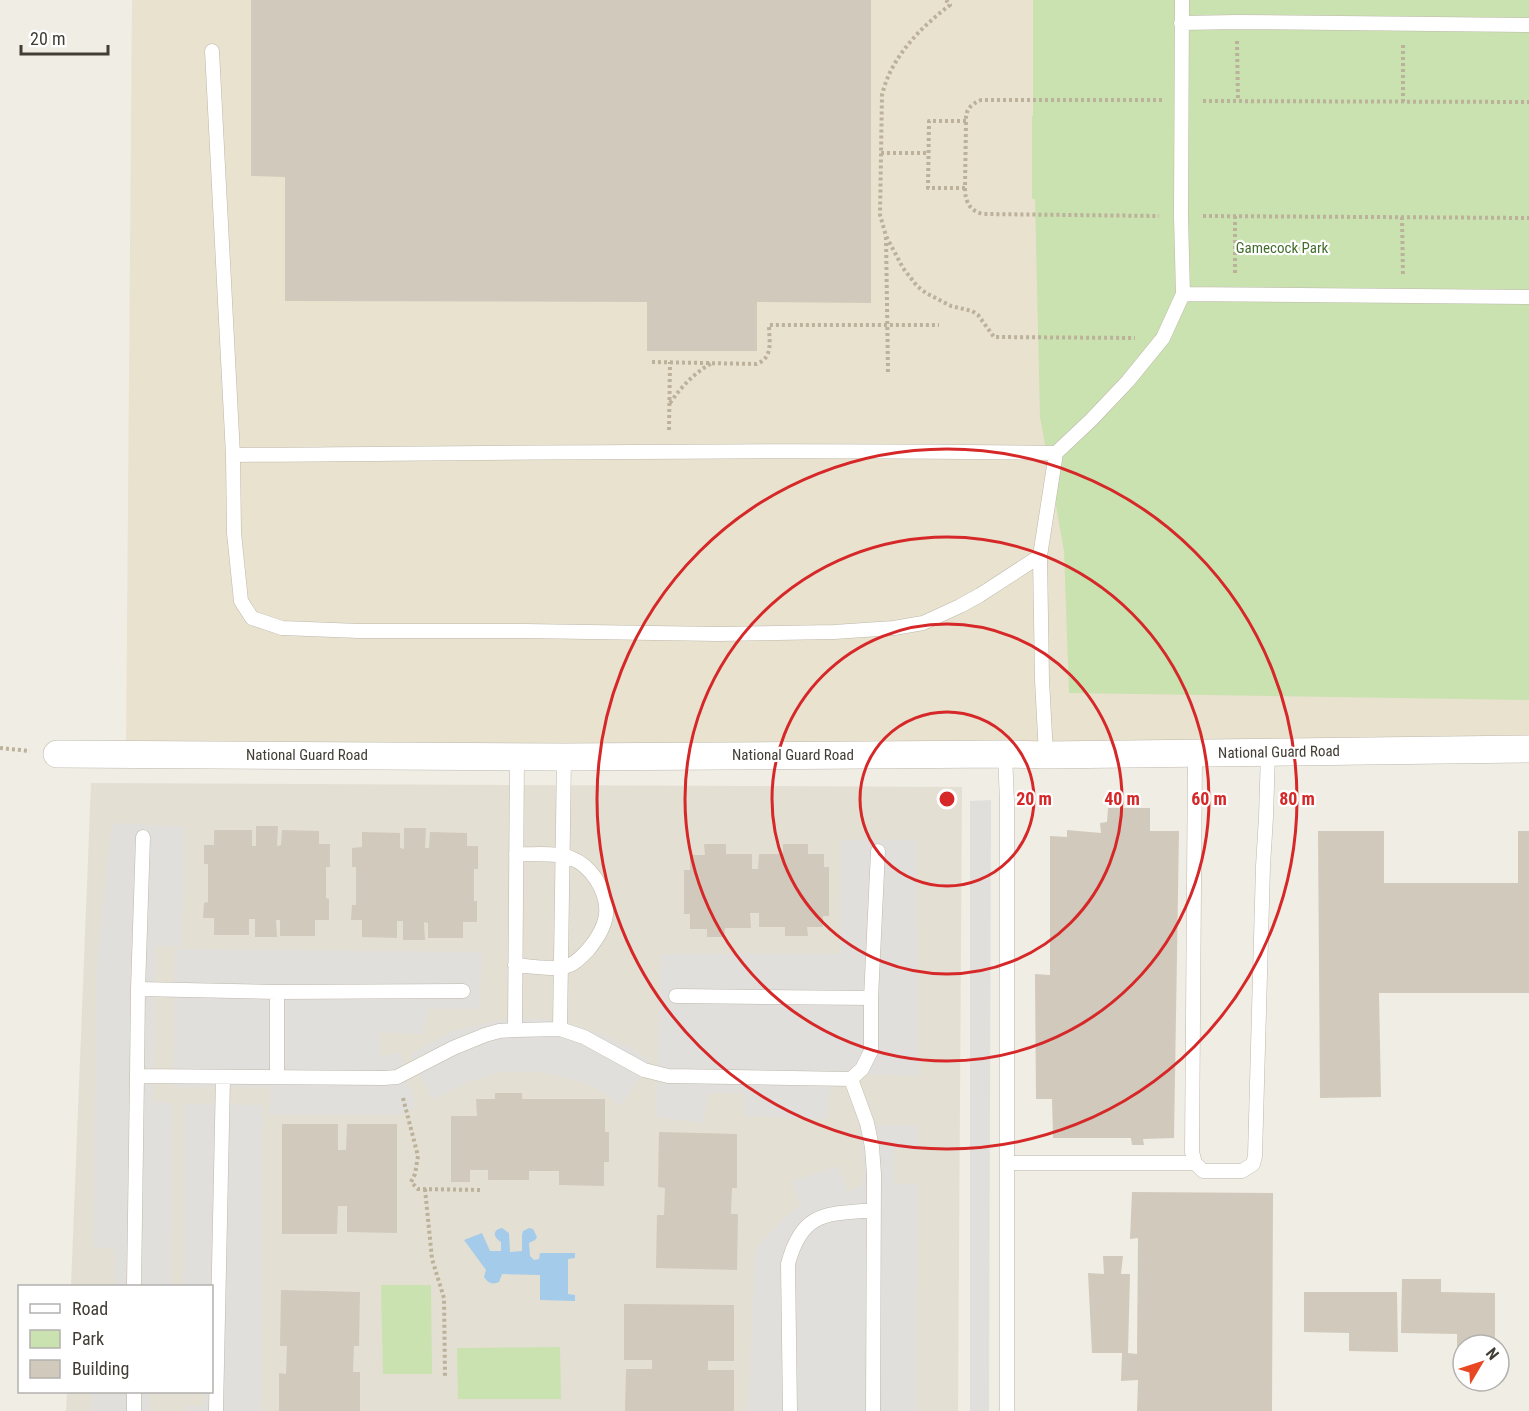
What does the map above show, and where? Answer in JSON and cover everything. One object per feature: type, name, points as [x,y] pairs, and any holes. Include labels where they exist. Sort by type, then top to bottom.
[{"type":"street","name":"National Guard Road","points":[[57,754],[564,757],[1046,755],[1529,749]]},
{"type":"lane","points":[[1046,755],[1040,556],[1056,453],[1128,381],[1163,338],[1183,294],[1182,0]]},
{"type":"lane","points":[[1181,23],[1529,24]]},
{"type":"lane","points":[[212,51],[233,455],[234,532],[241,601],[252,618],[282,628],[359,632],[525,631],[718,634],[834,632],[894,628],[923,623],[960,606],[1040,556]]},
{"type":"lane","points":[[1183,294],[1529,297]]},
{"type":"lane","points":[[233,455],[669,452],[1056,453]]},
{"type":"lane","points":[[1196,753],[1192,1152],[1195,1163],[1203,1171],[1242,1171],[1253,1164],[1255,1156],[1268,752]]},
{"type":"lane","points":[[1005,754],[1007,802],[1007,1411]]},
{"type":"lane","points":[[514,1030],[517,757]]},
{"type":"lane","points":[[560,1029],[564,757]]},
{"type":"lane","points":[[134,1285],[138,989],[143,837]]},
{"type":"lane","points":[[137,1076],[397,1077],[471,1040],[500,1031],[560,1029],[584,1037],[644,1070],[668,1076],[850,1079],[862,1069],[871,1051],[871,998],[878,851]]},
{"type":"lane","points":[[515,965],[561,967],[571,964],[594,943],[607,915],[605,897],[592,874],[573,858],[562,855],[516,854]]},
{"type":"lane","points":[[138,989],[277,992],[463,991]]},
{"type":"lane","points":[[277,992],[277,1077]]},
{"type":"lane","points":[[676,996],[871,998]]},
{"type":"lane","points":[[216,1411],[224,1077]]},
{"type":"lane","points":[[850,1079],[867,1123],[872,1147],[873,1411]]},
{"type":"lane","points":[[1007,1163],[1195,1163]]},
{"type":"lane","points":[[790,1411],[788,1264],[792,1249],[799,1234],[809,1223],[822,1216],[874,1210]]},
{"type":"lane","points":[[134,1393],[134,1411]]},
{"type":"path","points":[[946,0],[950,5],[921,30],[897,60],[889,73],[882,95],[880,215],[886,236],[903,268],[917,286],[926,293],[951,306],[972,311],[978,315],[994,337],[1163,338]]},
{"type":"path","points":[[1237,22],[1238,101]]},
{"type":"path","points":[[1403,102],[1404,24]]},
{"type":"path","points":[[1529,102],[981,100],[971,106],[966,116],[965,188],[969,206],[983,214],[1529,218]]},
{"type":"path","points":[[965,188],[928,188],[928,121],[966,121]]},
{"type":"path","points":[[881,153],[928,153]]},
{"type":"path","points":[[1235,216],[1235,294]]},
{"type":"path","points":[[1402,217],[1403,296]]},
{"type":"path","points":[[886,236],[888,372]]},
{"type":"path","points":[[652,362],[756,364],[765,361],[769,352],[769,326],[939,325]]},
{"type":"path","points":[[669,452],[670,362]]},
{"type":"path","points":[[670,404],[690,378],[713,363]]},
{"type":"path","points":[[397,1077],[418,1156],[411,1182],[418,1189],[482,1190]]},
{"type":"path","points":[[425,1189],[432,1259],[444,1298],[445,1377]]},
{"type":"shaded area","points":[[132,0],[1529,0],[1529,750],[126,752]]},
{"type":"shaded area","points":[[91,783],[962,787],[958,1411],[66,1411],[67,1393],[213,1393],[213,1285],[71,1285]]},
{"type":"shaded area","points":[[991,800],[989,1411],[970,1411],[970,801]]},
{"type":"shaded area","points":[[112,823],[185,827],[182,946],[156,946],[153,1101],[172,1103],[171,1285],[115,1285],[115,1249],[93,1247],[97,959]]},
{"type":"shaded area","points":[[841,840],[916,840],[919,1076],[832,1074],[827,1119],[744,1116],[744,1093],[708,1093],[704,1123],[656,1117],[661,954],[840,954]]},
{"type":"shaded area","points":[[175,949],[482,952],[480,1009],[428,1009],[424,1034],[379,1033],[381,1057],[400,1052],[416,1106],[400,1115],[269,1115],[271,1087],[173,1087]]},
{"type":"shaded area","points":[[504,1019],[543,1019],[564,1022],[604,1035],[630,1047],[650,1061],[621,1106],[597,1088],[540,1072],[493,1074],[464,1084],[433,1100],[410,1055],[450,1032]]},
{"type":"shaded area","points":[[184,1104],[263,1105],[261,1411],[185,1411],[185,1406],[204,1406],[205,1393],[213,1393],[213,1285],[183,1285]]},
{"type":"shaded area","points":[[860,1125],[918,1125],[918,1150],[894,1149],[894,1183],[918,1185],[916,1411],[748,1411],[755,1249],[783,1219],[800,1206],[792,1181],[839,1166],[847,1191],[862,1185],[864,1173]]},
{"type":"shaded area","points":[[92,1393],[150,1393],[150,1411],[92,1411]]},
{"type":"green space","name":"Gamecock Park","points":[[1033,0],[1529,0],[1529,700],[1069,693],[1064,551],[1040,417],[1035,199],[1032,199]]},
{"type":"green space","points":[[381,1285],[431,1285],[432,1374],[383,1374]]},
{"type":"green space","points":[[560,1347],[561,1399],[458,1399],[457,1348]]},
{"type":"water","points":[[502,1228],[509,1233],[510,1252],[522,1251],[523,1231],[529,1228],[533,1229],[537,1237],[529,1243],[530,1256],[534,1260],[539,1259],[540,1253],[575,1253],[575,1258],[568,1259],[568,1294],[575,1295],[575,1301],[540,1300],[540,1275],[502,1274],[499,1282],[487,1281],[484,1277],[486,1270],[464,1240],[482,1233],[490,1251],[501,1251],[501,1242],[495,1234],[496,1230]]},
{"type":"building","points":[[251,0],[871,0],[871,303],[757,302],[757,351],[647,351],[647,302],[285,301],[285,177],[251,176]]},
{"type":"building","points":[[1108,808],[1150,808],[1150,831],[1179,831],[1174,1138],[1143,1139],[1144,1145],[1132,1145],[1131,1138],[1053,1138],[1052,1099],[1036,1099],[1035,974],[1050,975],[1050,836],[1067,837],[1067,830],[1101,833],[1100,823],[1107,822]]},
{"type":"building","points":[[256,826],[278,826],[277,846],[281,845],[282,830],[319,831],[319,844],[330,844],[330,867],[326,867],[329,920],[315,920],[315,936],[280,936],[280,920],[276,920],[277,937],[255,937],[255,919],[249,919],[249,935],[214,935],[214,918],[203,918],[204,903],[208,902],[208,864],[204,864],[204,845],[214,845],[214,830],[252,830],[252,846],[256,846]]},
{"type":"building","points":[[404,828],[426,828],[425,848],[429,848],[430,832],[467,833],[467,846],[478,846],[478,869],[474,869],[474,901],[477,901],[477,922],[463,922],[463,938],[428,938],[428,923],[424,922],[425,940],[403,940],[403,921],[397,921],[397,938],[362,937],[362,920],[351,920],[352,905],[356,905],[356,867],[352,867],[352,848],[362,847],[362,832],[400,833],[400,848],[404,849]]},
{"type":"building","points":[[1318,831],[1384,831],[1384,883],[1518,883],[1518,831],[1529,831],[1529,993],[1379,993],[1381,1097],[1320,1098]]},
{"type":"building","points":[[704,844],[726,844],[726,854],[752,854],[752,869],[758,869],[759,854],[783,854],[783,844],[808,844],[808,854],[824,854],[824,867],[829,867],[829,916],[823,916],[823,927],[807,927],[808,936],[785,936],[785,927],[759,927],[759,913],[750,913],[751,928],[725,928],[724,937],[707,937],[707,929],[690,929],[690,914],[684,914],[684,870],[690,870],[690,855],[705,855]]},
{"type":"building","points":[[495,1093],[522,1093],[522,1099],[605,1099],[605,1132],[609,1132],[609,1162],[604,1162],[604,1186],[559,1185],[559,1171],[529,1171],[529,1180],[488,1180],[488,1170],[470,1170],[470,1182],[451,1182],[451,1116],[477,1116],[476,1099],[495,1099]]},
{"type":"building","points":[[282,1124],[338,1124],[338,1150],[346,1150],[347,1124],[397,1124],[397,1233],[347,1232],[347,1206],[338,1206],[337,1234],[282,1234]]},
{"type":"building","points":[[659,1132],[737,1134],[737,1188],[732,1188],[731,1214],[738,1214],[737,1270],[656,1268],[657,1215],[664,1215],[665,1188],[658,1187]]},
{"type":"building","points":[[1132,1192],[1273,1193],[1272,1411],[1137,1411],[1138,1380],[1121,1381],[1122,1353],[1092,1353],[1088,1273],[1104,1274],[1103,1256],[1123,1256],[1121,1274],[1130,1274],[1128,1353],[1137,1354],[1138,1238],[1130,1239]]},
{"type":"building","points":[[1402,1279],[1441,1279],[1441,1292],[1495,1293],[1495,1333],[1401,1333]]},
{"type":"building","points":[[281,1290],[360,1292],[359,1346],[354,1346],[353,1372],[360,1372],[360,1411],[279,1411],[279,1373],[286,1374],[287,1346],[280,1346]]},
{"type":"building","points":[[1304,1292],[1397,1292],[1398,1352],[1349,1351],[1349,1333],[1304,1332]]},
{"type":"building","points":[[624,1304],[734,1305],[734,1361],[708,1361],[708,1370],[734,1370],[734,1411],[625,1411],[626,1369],[652,1369],[652,1360],[624,1360]]}]
